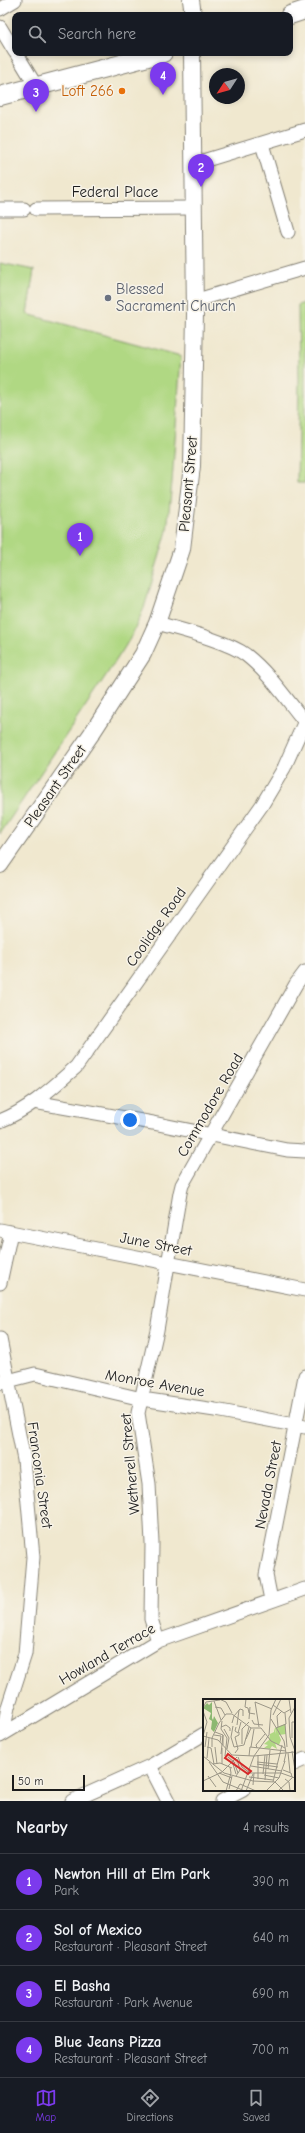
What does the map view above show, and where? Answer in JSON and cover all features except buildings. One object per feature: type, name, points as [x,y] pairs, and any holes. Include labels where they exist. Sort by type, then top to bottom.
[{"type":"highway","points":[[293,14],[305,10]]},
{"type":"highway","points":[[0,96],[151,56]]},
{"type":"main road","points":[[191,0],[193,12]]},
{"type":"main road","name":"Pleasant Street","points":[[0,865],[92,733],[143,654],[157,623],[182,549],[192,466],[194,301],[192,56]]},
{"type":"street","points":[[0,9],[15,0]]},
{"type":"street","points":[[0,27],[12,47]]},
{"type":"street","points":[[17,56],[36,86]]},
{"type":"street","points":[[193,164],[305,130]]},
{"type":"street","points":[[262,144],[288,232]]},
{"type":"street","name":"Federal Place","points":[[0,209],[193,208]]},
{"type":"street","points":[[194,301],[305,268]]},
{"type":"street","points":[[157,623],[200,635],[246,655],[259,666],[305,722]]},
{"type":"street","name":"Coolidge Road","points":[[0,1121],[46,1094],[76,1067],[99,1037],[262,804],[284,768],[305,722]]},
{"type":"street","name":"Commodore Road","points":[[168,1262],[182,1184],[296,984],[305,972]]},
{"type":"street","points":[[34,1102],[287,1150],[305,1151]]},
{"type":"street","points":[[0,1283],[5,1231]]},
{"type":"street","name":"June Street","points":[[5,1231],[305,1290]]},
{"type":"street","name":"Wetherell Street","points":[[158,1641],[151,1619],[152,1543],[149,1492],[138,1413],[157,1330],[168,1262]]},
{"type":"street","name":"Franconia Street","points":[[0,1339],[5,1382],[25,1467],[33,1557],[25,1654],[8,1707],[1,1735]]},
{"type":"street","name":"Monroe Avenue","points":[[5,1382],[34,1374],[142,1399],[215,1410],[300,1426]]},
{"type":"street","name":"Nevada Street","points":[[271,1600],[266,1575],[300,1426],[305,1376]]},
{"type":"street","name":"Howland Terrace","points":[[1,1735],[158,1641],[305,1589]]},
{"type":"street","points":[[72,1801],[150,1766],[203,1735]]},
{"type":"street","points":[[295,1764],[305,1759]]},
{"type":"street","points":[[150,1766],[168,1801]]},
{"type":"street","points":[[222,1801],[241,1791]]},
{"type":"green space","points":[[0,263],[34,270],[27,314],[181,356],[167,531],[144,608],[132,635],[123,650],[0,834]]},
{"type":"green space","points":[[305,303],[305,483],[297,483],[299,380],[298,305]]},
{"type":"place","name":"Loft 266","points":[[122,91]]},
{"type":"place","name":"Blue Jeans Pizza","points":[[163,95]]},
{"type":"place","name":"El Basha","points":[[36,112]]},
{"type":"place","name":"Sol of Mexico","points":[[201,187]]},
{"type":"place","name":"Blessed Sacrament Church","points":[[108,298]]},
{"type":"place","name":"Newton Hill at Elm Park","points":[[80,556]]}]
